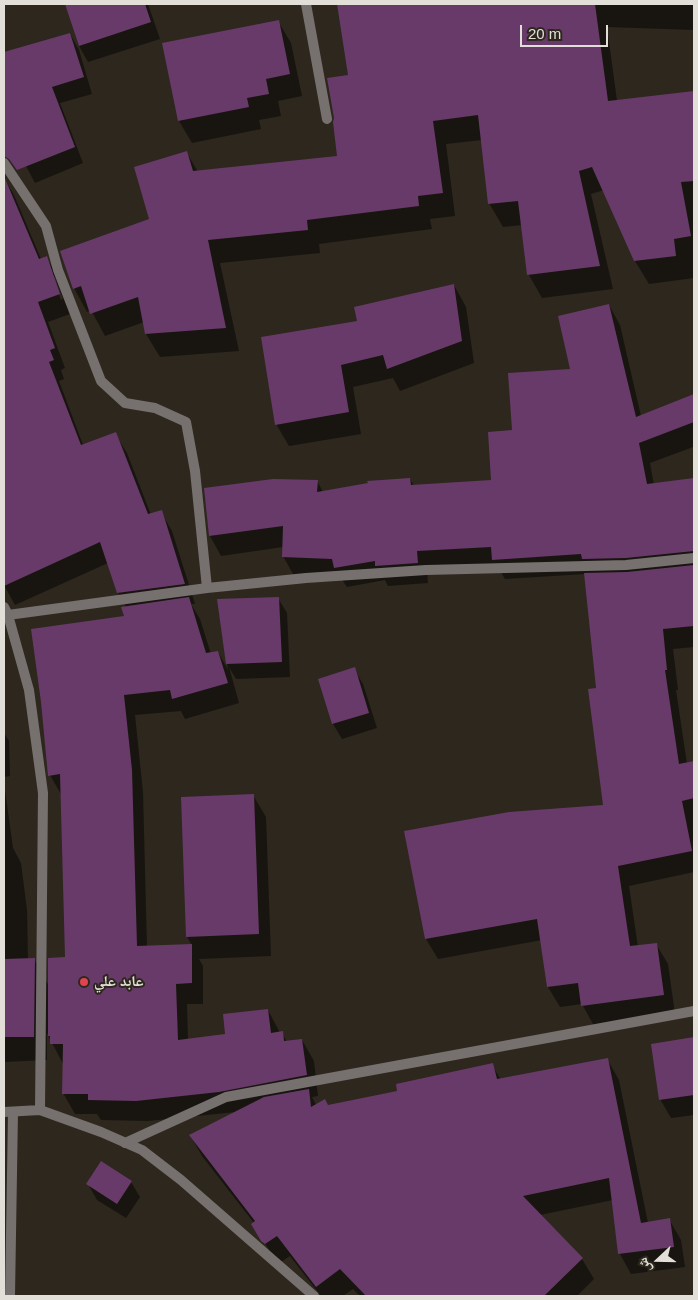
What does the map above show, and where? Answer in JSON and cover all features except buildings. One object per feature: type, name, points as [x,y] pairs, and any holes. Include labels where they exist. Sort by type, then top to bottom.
[{"type":"street","points":[[306,4],[326,119]]},
{"type":"street","points":[[4,163],[46,226],[58,270],[101,381],[124,403],[155,408],[186,422],[195,470],[207,588]]},
{"type":"street","points":[[40,1110],[43,793],[28,690],[6,611],[306,578],[426,570],[626,565],[694,558]]},
{"type":"street","points":[[125,1143],[226,1097],[694,1011]]},
{"type":"street","points":[[10,1296],[9,1112],[40,1110],[101,1132],[142,1150],[181,1180],[314,1296]]},
{"type":"place","name":"عابد علي","points":[[84,982]]}]
